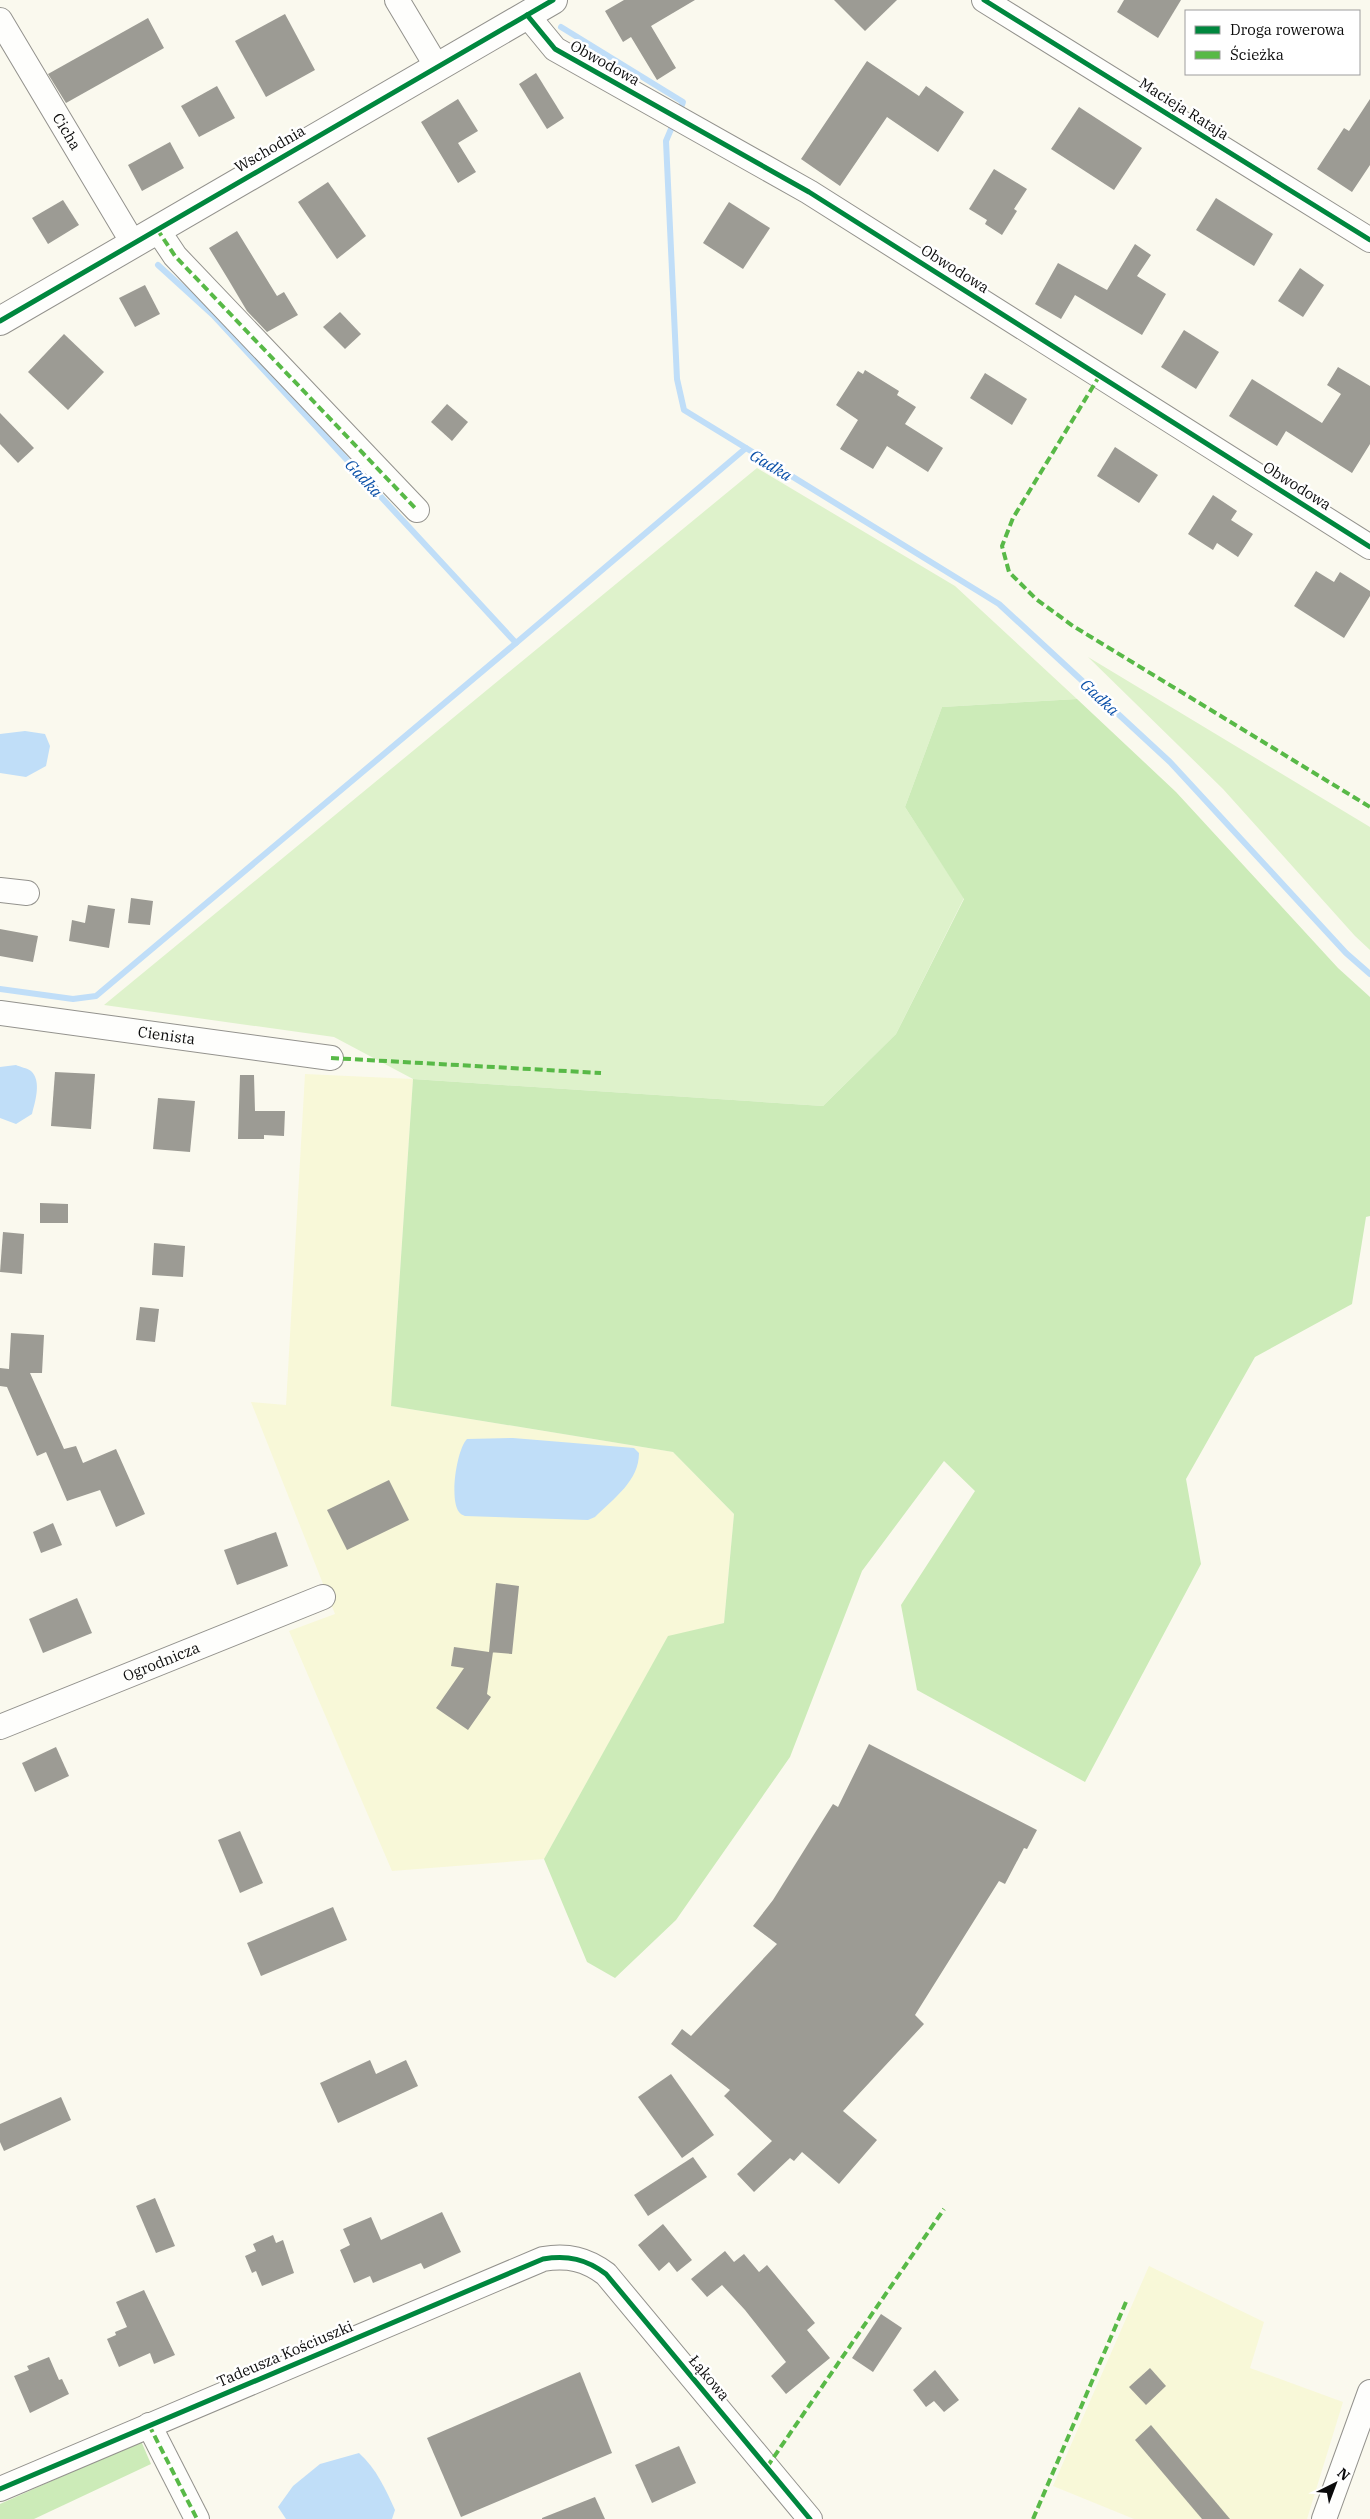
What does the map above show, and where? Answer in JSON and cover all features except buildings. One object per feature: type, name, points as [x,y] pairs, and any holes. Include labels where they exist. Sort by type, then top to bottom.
[{"type":"street","points":[[398,0],[436,67]]},
{"type":"street","name":"Wschodnia","points":[[0,321],[553,0]]},
{"type":"street","name":"Macieja Rataja","points":[[984,0],[1370,240]]},
{"type":"street","name":"Obwodowa","points":[[528,15],[555,49],[809,192],[1370,547]]},
{"type":"street","name":"Cicha","points":[[0,20],[133,243]]},
{"type":"street","points":[[158,229],[175,256],[417,510]]},
{"type":"street","points":[[0,890],[26,893]]},
{"type":"street","name":"Cienista","points":[[0,1013],[331,1058]]},
{"type":"street","name":"Ogrodnicza","points":[[0,1727],[323,1597]]},
{"type":"street","name":"Tadeusza Kościuszki","points":[[0,2488],[543,2259],[559,2257],[583,2260]]},
{"type":"street","name":"Łąkowa","points":[[583,2260],[606,2274],[810,2519]]},
{"type":"street","points":[[1324,2519],[1370,2392]]},
{"type":"street","points":[[150,2426],[197,2519]]},
{"type":"green space","points":[[757,468],[955,586],[1077,699],[942,707],[905,807],[964,898],[896,1034],[823,1106],[413,1079],[334,1037],[104,1005]]},
{"type":"green space","points":[[1088,657],[1370,827],[1370,950],[1355,936],[1223,789]]},
{"type":"green space","points":[[1077,699],[1176,792],[1338,968],[1370,997],[1370,1216],[1366,1217],[1352,1304],[1255,1357],[1186,1479],[1201,1564],[1085,1782],[917,1690],[901,1605],[975,1491],[944,1461],[862,1571],[790,1757],[676,1920],[615,1978],[587,1962],[544,1859],[668,1636],[724,1623],[734,1514],[673,1452],[391,1406],[413,1079],[823,1106],[896,1034],[964,899],[905,807],[942,707]]},
{"type":"green space","points":[[305,1074],[413,1079],[391,1406],[673,1452],[734,1514],[724,1623],[668,1637],[544,1859],[392,1871],[289,1631],[335,1614],[251,1402],[286,1405]]},
{"type":"green space","points":[[1149,2266],[1264,2322],[1250,2368],[1343,2402],[1307,2519],[1134,2519],[1053,2486]]},
{"type":"green space","points":[[141,2441],[151,2464],[34,2519],[0,2519],[0,2504]]},
{"type":"water","points":[[25,731],[45,734],[50,746],[46,766],[26,777],[0,773],[0,734]]},
{"type":"water","points":[[16,1065],[31,1071],[37,1086],[32,1114],[16,1124],[0,1118],[0,1067]]},
{"type":"water","points":[[513,1438],[634,1448],[639,1453],[638,1463],[630,1481],[617,1496],[595,1517],[588,1520],[465,1516],[461,1514],[456,1506],[454,1486],[457,1463],[463,1444],[467,1439]]},
{"type":"water","points":[[359,2453],[375,2472],[388,2495],[395,2510],[392,2519],[286,2519],[278,2507],[293,2486],[320,2464]]},
{"type":"waterway","points":[[561,27],[683,102],[679,113]]},
{"type":"waterway","points":[[674,122],[666,141],[677,379],[684,410],[746,448]]},
{"type":"waterway","name":"Gadka","points":[[158,265],[213,315],[516,643],[746,448],[999,604],[1170,762],[1346,953],[1370,974]]},
{"type":"waterway","points":[[0,989],[73,999],[96,996],[516,643]]},
{"type":"marked path","points":[[157,229],[175,256],[417,510]]},
{"type":"marked path","points":[[1100,375],[1013,518],[1002,546],[1009,572],[1036,599],[1073,626],[1370,807]]},
{"type":"marked path","points":[[331,1058],[601,1073]]},
{"type":"marked path","points":[[767,2467],[944,2209]]},
{"type":"marked path","points":[[1033,2519],[1126,2302]]},
{"type":"marked path","points":[[149,2425],[197,2519]]},
{"type":"cycle path","points":[[0,321],[553,0]]},
{"type":"cycle path","points":[[984,0],[1370,240]]},
{"type":"cycle path","points":[[527,15],[555,49],[809,192],[1370,547]]},
{"type":"cycle path","points":[[0,2489],[543,2259],[569,2258],[591,2265],[606,2274],[810,2519]]}]
